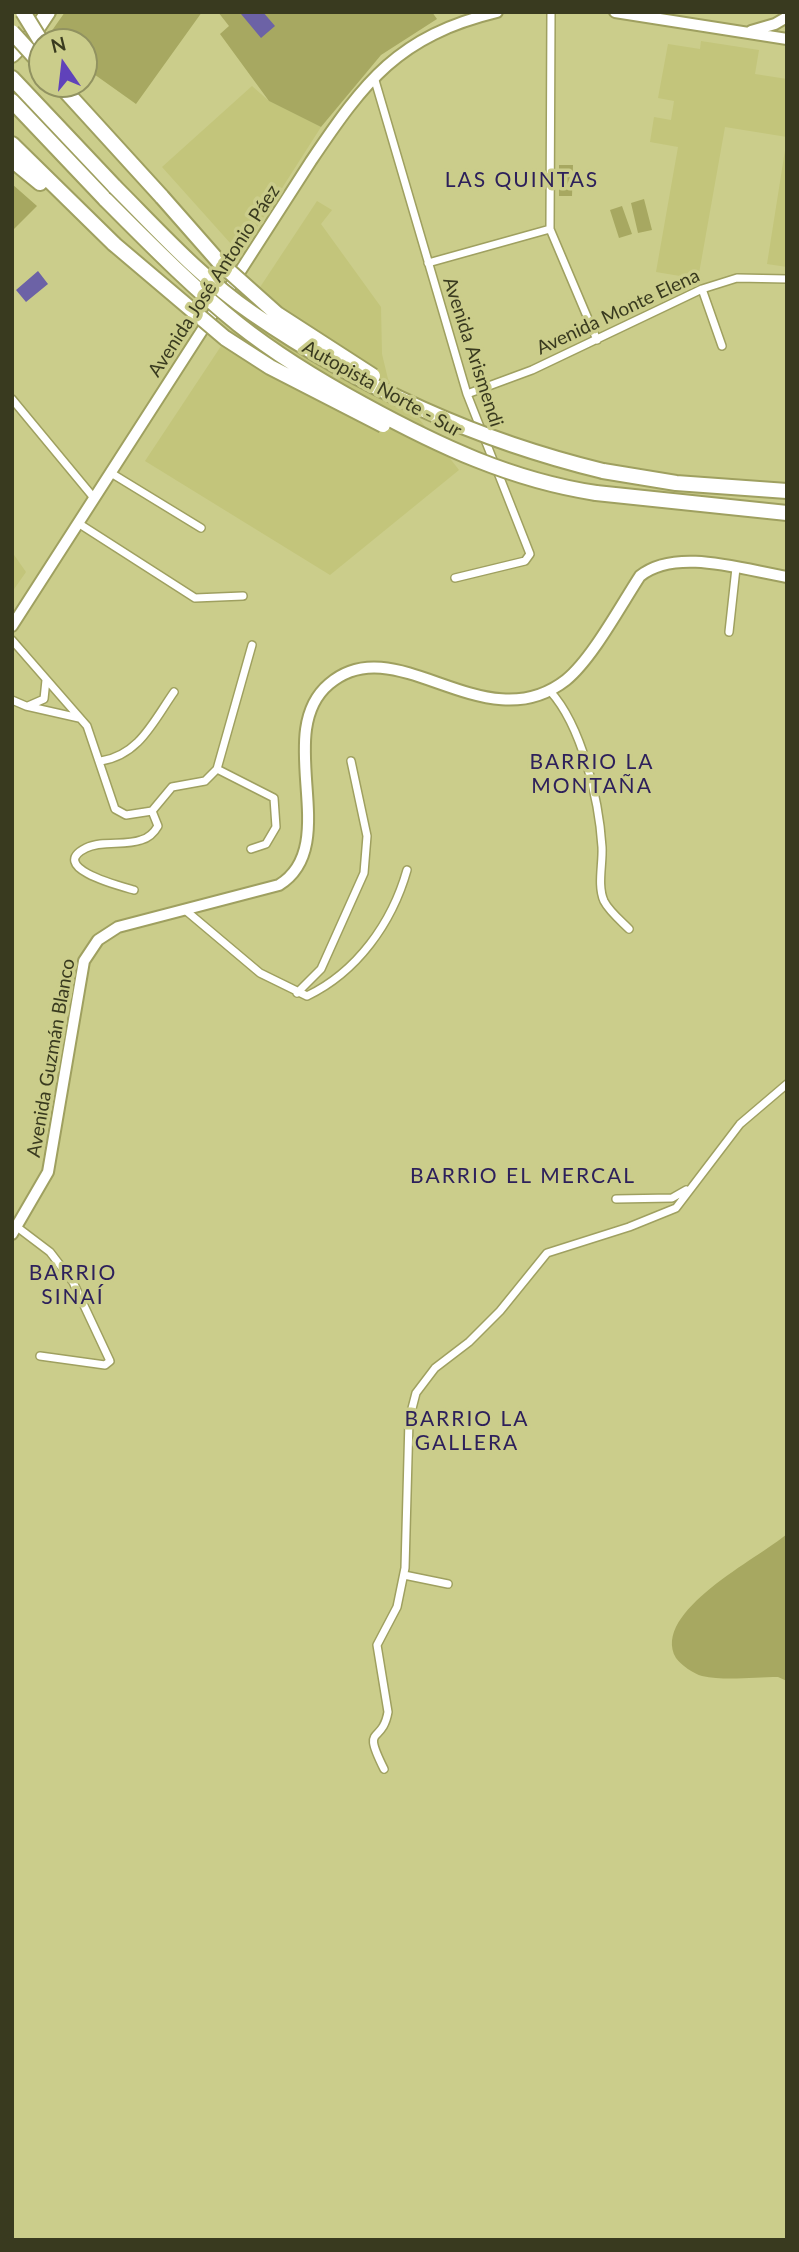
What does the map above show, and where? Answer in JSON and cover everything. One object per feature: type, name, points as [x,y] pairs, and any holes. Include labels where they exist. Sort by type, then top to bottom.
[{"type":"highway","points":[[23,12],[33,28]]},
{"type":"highway","points":[[12,55],[34,33],[48,12]]},
{"type":"highway","points":[[12,32],[28,50]]},
{"type":"highway","name":"Autopista Norte - Sur","points":[[12,78],[116,187],[214,282],[251,313],[390,396],[451,424],[544,457],[603,471],[676,483],[787,491]]},
{"type":"highway","points":[[72,98],[220,263],[277,314],[369,373],[390,396]]},
{"type":"highway","points":[[83,98],[162,197]]},
{"type":"highway","name":"Autopista Norte - Sur","points":[[12,101],[168,262],[239,325],[309,374],[431,441],[512,475],[550,486],[596,494],[787,513]]},
{"type":"highway","points":[[12,144],[114,244]]},
{"type":"highway","points":[[12,160],[225,338],[270,367],[386,426],[431,441]]},
{"type":"street","name":"Avenida José Antonio Páez","points":[[12,626],[318,151],[374,77],[386,64],[422,41],[457,24],[497,12]]},
{"type":"street","points":[[551,12],[550,229],[597,340]]},
{"type":"street","points":[[615,12],[787,39]]},
{"type":"street","points":[[742,33],[775,24],[787,17]]},
{"type":"street","name":"Avenida Arismendi","points":[[374,77],[467,394],[530,554],[525,561],[455,578]]},
{"type":"street","points":[[428,263],[550,229]]},
{"type":"street","name":"Avenida Monte Elena","points":[[467,394],[597,340],[702,289],[737,278],[787,279]]},
{"type":"street","points":[[702,289],[722,346]]},
{"type":"street","points":[[12,399],[94,498]]},
{"type":"street","points":[[111,473],[201,527]]},
{"type":"street","points":[[78,523],[195,598],[243,596]]},
{"type":"street","name":"Avenida Guzmán Blanco","points":[[15,1231],[48,1171],[84,961],[90,949],[106,933],[118,928],[279,885],[292,877],[307,847],[307,717],[317,696],[330,682],[346,673],[372,666],[393,667],[460,693],[495,699],[532,698],[550,691],[568,678],[583,661],[640,576],[652,567],[682,561],[787,577]]},
{"type":"street","points":[[729,632],[736,568]]},
{"type":"street","points":[[12,640],[92,735],[115,809],[126,815],[152,811],[172,787],[205,781],[217,769],[252,645]]},
{"type":"street","points":[[26,706],[44,699],[46,679]]},
{"type":"street","points":[[550,691],[574,727],[594,799],[602,847],[601,892],[605,903],[629,929]]},
{"type":"street","points":[[101,761],[127,754],[138,745],[174,692]]},
{"type":"street","points":[[12,700],[79,719]]},
{"type":"street","points":[[297,993],[321,969],[364,873],[367,836],[351,761]]},
{"type":"street","points":[[217,769],[274,798],[276,827],[266,844],[251,849]]},
{"type":"street","points":[[134,890],[94,878],[80,868],[77,861],[79,854],[89,847],[141,841],[149,836],[159,824],[152,811]]},
{"type":"street","points":[[184,909],[243,961],[297,993],[307,996],[326,988],[358,960],[395,906],[407,870]]},
{"type":"street","points":[[384,1769],[372,1748],[372,1738],[388,1712],[377,1645],[397,1607],[404,1575],[411,1406],[424,1379],[500,1311],[547,1253],[672,1211],[740,1124],[787,1084]]},
{"type":"street","points":[[616,1199],[678,1197],[706,1170]]},
{"type":"street","points":[[15,1231],[50,1252],[73,1282],[110,1361],[105,1365],[40,1356]]},
{"type":"street","points":[[404,1575],[448,1584]]},
{"type":"shaded area","points":[[65,12],[202,12],[136,104],[98,77],[98,28],[54,28]]},
{"type":"shaded area","points":[[218,12],[432,12],[437,19],[381,55],[321,127],[269,101],[220,34],[229,26]]},
{"type":"shaded area","points":[[263,12],[275,26],[261,38],[241,14]]},
{"type":"shaded area","points":[[701,41],[759,50],[755,74],[787,79],[787,137],[725,127],[698,279],[656,272],[678,147],[650,142],[654,117],[671,120],[674,101],[658,98],[668,44],[700,49]]},
{"type":"shaded area","points":[[252,86],[269,101],[321,127],[240,254],[162,167]]},
{"type":"shaded area","points":[[787,145],[787,267],[767,264]]},
{"type":"shaded area","points":[[559,165],[573,165],[572,196],[559,196]]},
{"type":"shaded area","points":[[12,184],[37,206],[12,231]]},
{"type":"shaded area","points":[[644,199],[652,230],[638,233],[631,203]]},
{"type":"shaded area","points":[[317,201],[332,210],[321,224],[381,307],[382,354],[388,379],[459,470],[330,575],[145,461]]},
{"type":"shaded area","points":[[622,206],[632,234],[619,238],[610,210]]},
{"type":"shaded area","points":[[38,271],[48,284],[26,302],[16,290]]},
{"type":"shaded area","points":[[12,552],[26,572],[12,592]]},
{"type":"shaded area","points":[[787,1534],[787,1681],[778,1677],[711,1677],[699,1675],[684,1666],[676,1658],[672,1640],[678,1623],[692,1605],[711,1588]]},
{"type":"district","name":"LAS QUINTAS","points":[[522,180]]},
{"type":"district","name":"BARRIO LA MONTAÑA","points":[[592,774]]},
{"type":"district","name":"BARRIO EL MERCAL","points":[[523,1176]]},
{"type":"district","name":"BARRIO SINAÍ","points":[[73,1285]]},
{"type":"district","name":"BARRIO LA GALLERA","points":[[467,1431]]}]
